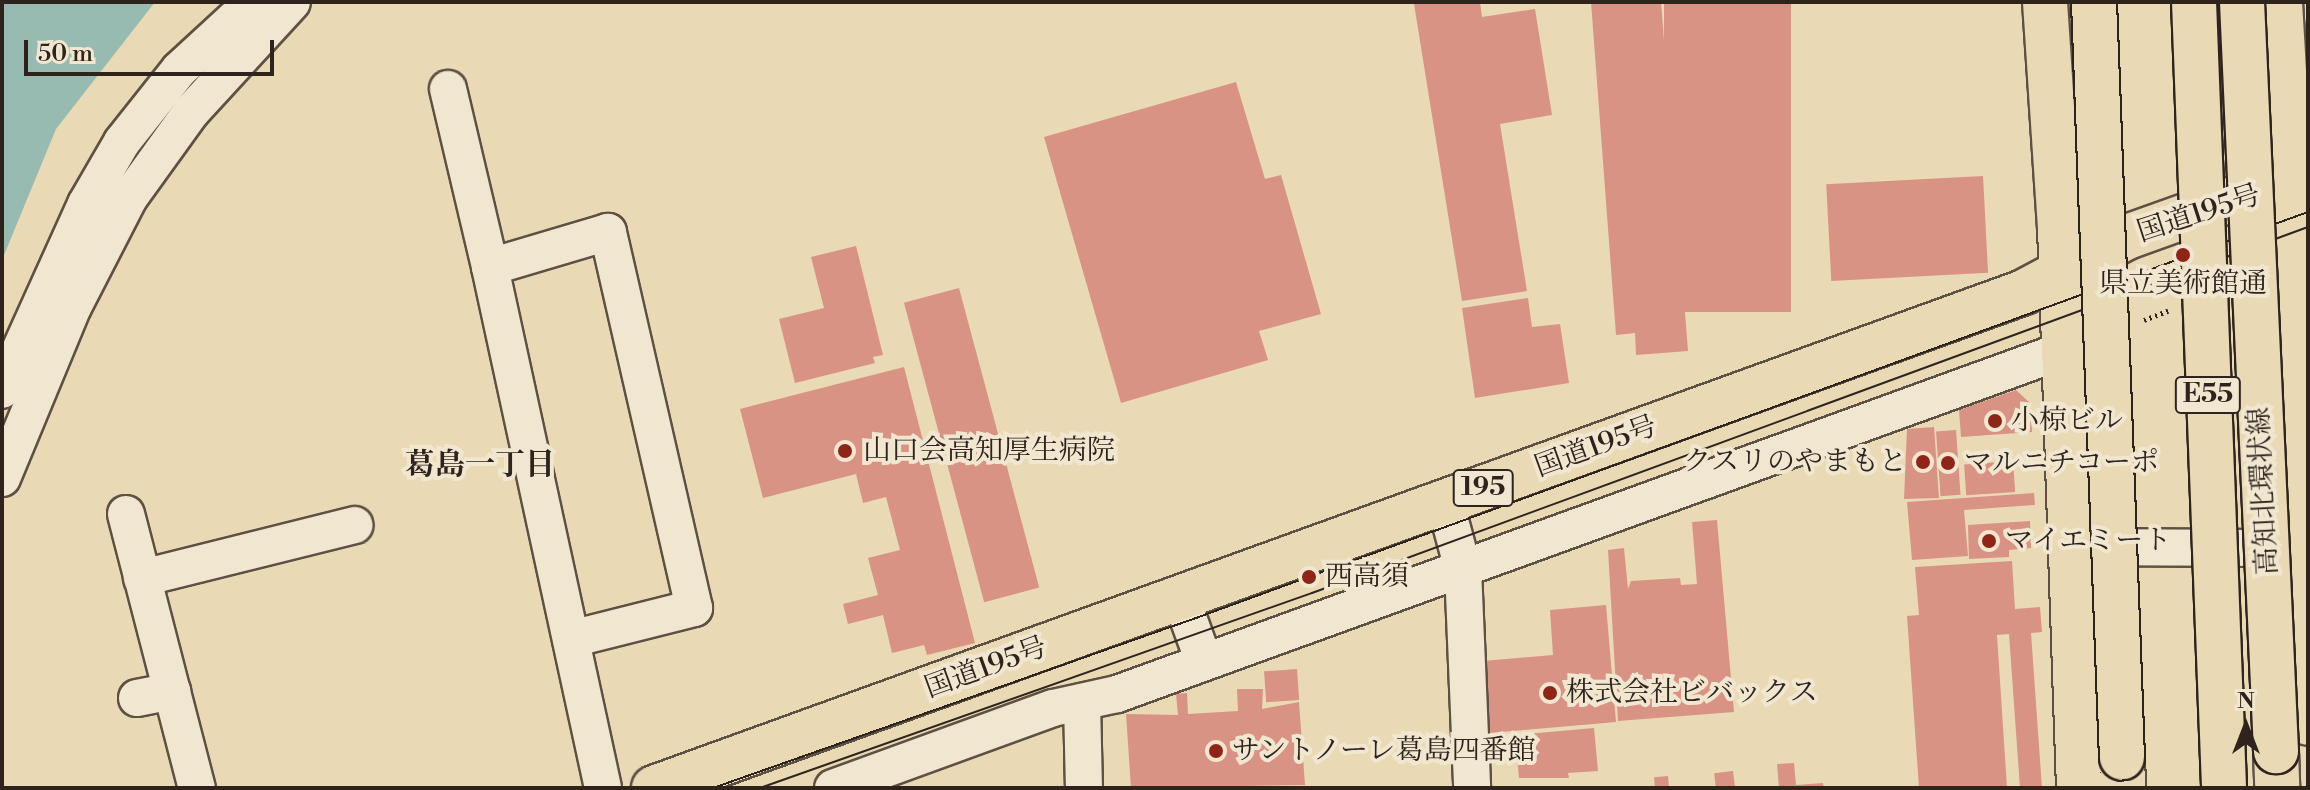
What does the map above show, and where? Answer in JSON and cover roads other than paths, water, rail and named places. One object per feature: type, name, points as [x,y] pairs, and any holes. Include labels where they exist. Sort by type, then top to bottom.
[{"type":"main road","points":[[2045,2],[2061,271],[2079,788]]},
{"type":"main road","points":[[2094,2],[2122,773]]},
{"type":"main road","name":"E55","points":[[2194,2],[2224,788]]},
{"type":"main road","name":"高知北環状線","points":[[2242,2],[2287,754]]},
{"type":"main road","points":[[2280,2],[2300,185],[2304,548],[2287,754]]},
{"type":"main road","name":"国道195号","points":[[654,788],[2024,292],[2127,237],[2233,199],[2300,185]]},
{"type":"street","points":[[2,390],[86,204],[122,142],[179,70],[253,2]]},
{"type":"street","points":[[2,478],[73,307],[129,198],[191,112],[292,2]]},
{"type":"street","points":[[448,89],[490,267],[603,788]]},
{"type":"street","points":[[490,267],[608,232],[694,608],[571,639]]},
{"type":"street","points":[[833,788],[1204,662],[2064,350]]},
{"type":"street","points":[[1445,502],[1463,569],[1472,788]]},
{"type":"street","points":[[126,514],[197,788]]},
{"type":"street","points":[[142,578],[355,525]]},
{"type":"street","points":[[2071,547],[2304,548]]},
{"type":"street","points":[[1181,598],[1204,662]]},
{"type":"street","points":[[137,698],[172,691]]},
{"type":"street","points":[[1082,702],[1084,788]]},
{"type":"water","points":[[2,2],[155,2],[56,129],[2,260]]},
{"type":"tram line","points":[[713,788],[1196,618],[2308,212]]},
{"type":"tram line","points":[[760,788],[1312,593],[2308,227]]},
{"type":"place","name":"県立美術館通","points":[[2183,255]]},
{"type":"place","name":"小椋ビル","points":[[1995,421]]},
{"type":"place","name":"山口会高知厚生病院","points":[[845,451]]},
{"type":"place","name":"クスリのやまもと","points":[[1923,462]]},
{"type":"place","name":"マルニチコーポ","points":[[1948,463]]},
{"type":"place","name":"マイエミート","points":[[1989,541]]},
{"type":"place","name":"西高須","points":[[1309,577]]},
{"type":"place","name":"株式会社ビバックス","points":[[1550,693]]},
{"type":"place","name":"サントノーレ葛島四番館","points":[[1216,751]]},
{"type":"district","name":"葛島一丁目","points":[[480,465]]}]
